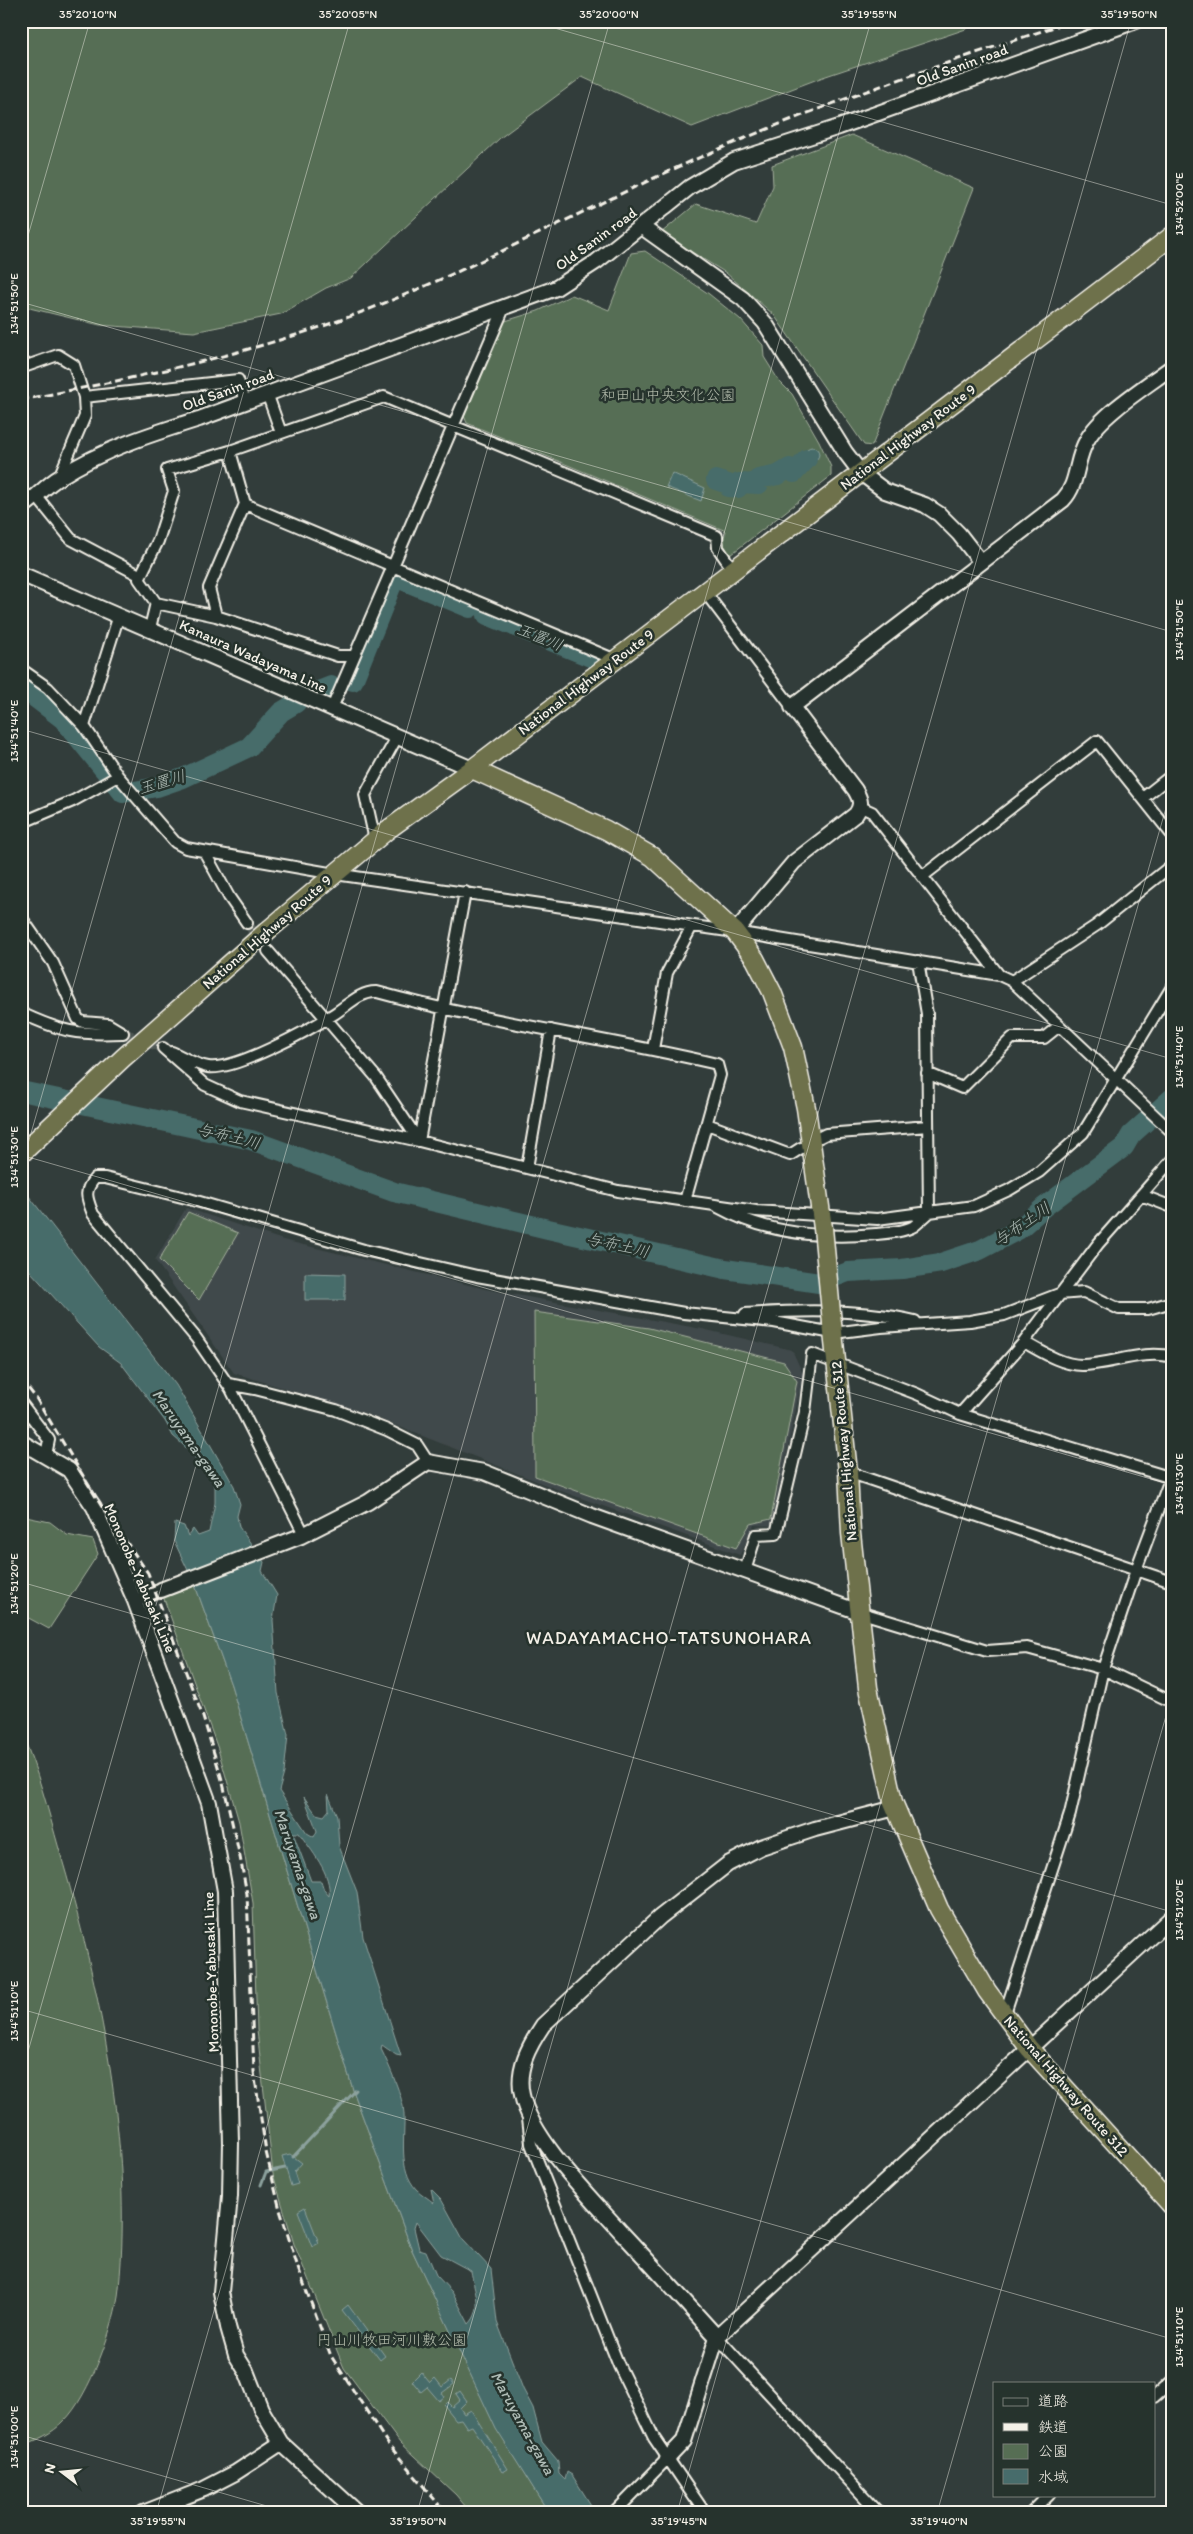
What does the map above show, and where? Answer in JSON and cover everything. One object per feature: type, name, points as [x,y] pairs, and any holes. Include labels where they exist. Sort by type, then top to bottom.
[{"type":"highway","name":"National Highway Route 9","points":[[21,1154],[123,1058],[375,840],[472,769],[1170,240]]},
{"type":"highway","name":"National Highway Route 312","points":[[472,769],[606,830],[653,857],[735,932],[755,959],[772,992],[793,1047],[806,1108],[822,1221],[848,1472],[851,1533],[868,1688],[895,1808],[939,1909],[987,1991],[1004,2016],[1029,2048],[1172,2206]]},
{"type":"street","name":"Old Sanin road","points":[[21,508],[37,497],[58,477],[142,436],[245,402],[556,288],[596,262],[690,187],[734,161],[839,127],[1136,21]]},
{"type":"street","points":[[642,227],[736,294],[765,322],[845,452],[861,473],[885,492],[925,505],[939,514],[959,534],[980,561]]},
{"type":"street","points":[[332,708],[452,425],[465,400],[504,308]]},
{"type":"street","points":[[21,368],[58,355],[74,365],[84,397],[85,416],[58,477]]},
{"type":"street","points":[[792,707],[980,561],[1063,500],[1071,491],[1078,461],[1085,442],[1094,428],[1172,366]]},
{"type":"street","points":[[84,397],[238,380],[245,402]]},
{"type":"street","points":[[267,393],[281,433]]},
{"type":"street","points":[[353,656],[338,656],[216,616],[156,603],[140,580],[158,541],[174,491],[167,470],[230,451],[384,397],[717,536],[718,548],[733,570]]},
{"type":"street","points":[[216,616],[209,588],[245,504],[230,451]]},
{"type":"street","points":[[21,494],[37,497],[71,539],[141,576]]},
{"type":"street","points":[[245,504],[616,660]]},
{"type":"street","name":"Kanaura Wadayama Line","points":[[21,574],[150,628],[472,769]]},
{"type":"street","points":[[705,592],[855,790],[860,799],[861,807],[856,814],[794,862],[735,932]]},
{"type":"street","points":[[150,628],[156,603]]},
{"type":"street","points":[[84,726],[119,615]]},
{"type":"street","points":[[21,669],[48,688],[84,726],[118,776],[176,842],[186,848],[335,874],[735,932],[999,974],[1012,981],[1172,1132]]},
{"type":"street","points":[[375,840],[365,795],[397,737]]},
{"type":"street","points":[[923,876],[1098,741],[1144,797],[1172,835]]},
{"type":"street","points":[[1144,797],[1172,775]]},
{"type":"street","points":[[21,823],[73,801],[118,776]]},
{"type":"street","points":[[861,807],[872,812],[999,974]]},
{"type":"street","points":[[205,852],[229,897],[247,923]]},
{"type":"street","points":[[1012,981],[1097,925],[1172,865]]},
{"type":"street","points":[[419,1141],[465,892]]},
{"type":"street","points":[[21,918],[53,963],[78,1019],[82,1022],[108,1024],[123,1034],[88,1035],[60,1030],[21,1013]]},
{"type":"street","points":[[653,1049],[667,973],[692,926]]},
{"type":"street","points":[[268,951],[325,1020],[376,1077],[419,1141]]},
{"type":"street","points":[[713,1204],[742,1220],[769,1228],[812,1235],[847,1237],[887,1233],[913,1226],[928,1213],[927,1014],[918,961]]},
{"type":"street","points":[[685,1201],[720,1075],[717,1064],[653,1049],[443,1010],[378,992],[367,992],[325,1020],[263,1052],[220,1067],[206,1066],[163,1048],[205,1085],[220,1094],[240,1101],[419,1141],[618,1191],[685,1201],[713,1204],[822,1221],[877,1219],[974,1206],[1009,1190],[1039,1172],[1083,1133],[1118,1081],[1172,987]]},
{"type":"street","points":[[927,1072],[962,1088],[1012,1038],[1044,1038],[1060,1026]]},
{"type":"street","points":[[527,1168],[551,1030]]},
{"type":"street","points":[[707,1124],[790,1155],[801,1148]]},
{"type":"street","points":[[820,1137],[826,1134],[928,1126]]},
{"type":"street","points":[[960,1414],[1024,1342],[1098,1244],[1172,1160]]},
{"type":"street","points":[[303,1535],[228,1384],[196,1338],[93,1214],[85,1194],[95,1178],[105,1178],[186,1198],[364,1250],[477,1276],[684,1313],[832,1328],[970,1321],[1004,1315],[1059,1294],[1084,1292],[1119,1309],[1148,1309],[1172,1302]]},
{"type":"street","points":[[1141,1195],[1172,1207]]},
{"type":"street","points":[[719,1316],[789,1311],[894,1316],[926,1323]]},
{"type":"street","points":[[1024,1342],[1059,1360],[1082,1365],[1152,1355],[1172,1357]]},
{"type":"street","points":[[745,1571],[756,1535],[776,1534],[805,1412],[812,1354],[917,1394],[960,1414],[1171,1477],[1136,1570],[1103,1669],[1070,1814],[1004,2016]]},
{"type":"street","points":[[228,1384],[336,1410],[417,1445],[428,1462]]},
{"type":"street","points":[[21,1403],[49,1440],[46,1455]]},
{"type":"street","name":"Mononobe-Yabusaki Line","points":[[21,1442],[69,1470],[94,1507],[135,1601],[209,1803],[225,1891],[231,2143],[230,2196],[221,2292],[236,2355],[246,2371],[261,2409],[282,2443],[358,2513]]},
{"type":"street","points":[[135,1601],[303,1535],[368,1502],[428,1462],[484,1472],[592,1516],[859,1612],[987,1651],[1027,1648],[1103,1669],[1172,1702]]},
{"type":"street","points":[[848,1472],[1172,1582]]},
{"type":"street","points":[[705,2513],[667,2459],[619,2366],[531,2144],[528,2114],[522,2095],[522,2071],[530,2044],[543,2025],[688,1894],[728,1864],[761,1847],[815,1829],[895,1808]]},
{"type":"street","points":[[614,2513],[684,2441],[717,2337],[1172,1917]]},
{"type":"street","points":[[528,2114],[544,2140],[589,2196],[878,2513]]},
{"type":"street","points":[[1156,2395],[1172,2381]]},
{"type":"street","points":[[143,2513],[204,2489],[235,2473],[282,2443]]},
{"type":"street","points":[[1030,2513],[1048,2496]]},
{"type":"shaded area","points":[[186,1208],[283,1240],[485,1289],[702,1329],[792,1350],[803,1374],[772,1526],[754,1525],[740,1555],[564,1492],[362,1412],[234,1373],[155,1260]]},
{"type":"green space","points":[[21,21],[974,21],[966,29],[823,77],[692,127],[582,77],[500,138],[351,278],[326,288],[281,314],[194,332],[100,325],[21,306]]},
{"type":"green space","points":[[852,135],[974,188],[872,446],[864,445],[774,315],[726,273],[661,233],[696,204],[756,224],[773,186],[772,165]]},
{"type":"green space","name":"和田山中央文化公園","points":[[645,251],[709,294],[740,319],[763,345],[764,357],[779,381],[792,394],[819,441],[831,467],[831,476],[730,555],[722,544],[726,531],[467,423],[464,416],[502,322],[538,311],[572,295],[609,310],[631,253]]},
{"type":"green space","points":[[188,1212],[238,1233],[199,1300],[159,1260]]},
{"type":"green space","points":[[534,1312],[649,1328],[784,1362],[797,1381],[771,1519],[750,1524],[736,1548],[535,1476]]},
{"type":"green space","points":[[21,1516],[50,1522],[67,1535],[93,1540],[98,1554],[49,1629],[21,1614]]},
{"type":"green space","name":"円山川牧田河川敷公園","points":[[195,1585],[231,1685],[354,2093],[412,2250],[496,2428],[549,2513],[471,2513],[456,2495],[400,2443],[344,2368],[294,2244],[273,2174],[257,2030],[253,1903],[239,1822],[218,1749],[163,1596]]},
{"type":"green space","points":[[21,1732],[38,1775],[51,1820],[88,1955],[100,2010],[117,2122],[122,2233],[117,2303],[107,2339],[92,2378],[73,2410],[59,2426],[44,2436],[21,2446]]},
{"type":"water","points":[[809,447],[815,447],[819,454],[815,461],[809,461],[805,457],[805,451]]},
{"type":"water","points":[[672,473],[705,488],[701,501],[666,487]]},
{"type":"water","name":"Maruyama-gawa","points":[[21,1186],[176,1385],[234,1486],[240,1504],[237,1516],[239,1527],[264,1562],[262,1571],[277,1595],[273,1620],[278,1693],[288,1735],[284,1773],[279,1791],[307,1833],[314,1837],[317,1831],[304,1797],[316,1814],[324,1816],[329,1810],[328,1794],[337,1816],[339,1846],[357,1892],[363,1937],[401,2056],[396,2055],[382,2045],[381,2049],[395,2081],[403,2107],[404,2153],[410,2181],[420,2193],[434,2203],[431,2189],[441,2199],[463,2239],[491,2269],[497,2322],[523,2389],[533,2408],[542,2442],[558,2461],[559,2474],[565,2480],[567,2472],[572,2475],[596,2513],[549,2513],[496,2429],[412,2250],[354,2093],[231,1685],[195,1585],[174,1541],[175,1523],[184,1526],[188,1536],[193,1529],[198,1536],[209,1532],[215,1503],[215,1485],[190,1451],[173,1436],[165,1421],[121,1363],[99,1347],[21,1261]],"holes":[[[293,1833],[299,1833],[320,1863],[327,1879],[329,1896],[324,1890],[321,1881],[311,1881]],[[416,2222],[441,2255],[471,2271],[477,2306],[474,2318],[469,2324],[452,2292],[436,2275],[426,2251],[419,2249],[414,2228]]]},
{"type":"water","points":[[305,1273],[345,1274],[345,1300],[305,1300]]},
{"type":"water","points":[[290,2154],[302,2163],[294,2172],[298,2184],[291,2186],[282,2156]]},
{"type":"water","points":[[305,2207],[319,2243],[312,2247],[298,2211]]},
{"type":"water","points":[[348,2305],[385,2356],[380,2360],[342,2310]]},
{"type":"water","points":[[421,2372],[430,2383],[435,2378],[442,2387],[451,2380],[454,2384],[442,2393],[444,2397],[439,2401],[427,2387],[421,2392],[412,2381]]},
{"type":"water","points":[[460,2391],[467,2401],[460,2408],[464,2414],[471,2410],[508,2469],[503,2472],[472,2426],[467,2428],[461,2419],[456,2420],[444,2405],[447,2402],[452,2407],[460,2400],[456,2394]]},
{"type":"waterway","points":[[716,480],[728,484],[729,487],[738,488],[739,483],[759,484],[758,479],[778,475],[790,468],[794,473],[807,459]]},
{"type":"waterway","name":"玉置川","points":[[353,681],[395,577],[470,608]]},
{"type":"waterway","name":"玉置川","points":[[487,615],[593,658]]},
{"type":"waterway","name":"玉置川","points":[[316,692],[331,686]]},
{"type":"waterway","name":"玉置川","points":[[21,687],[63,719],[123,793],[157,787],[183,778],[249,747],[281,712],[296,703]]},
{"type":"waterway","name":"与布土川","points":[[21,1091],[251,1140],[394,1192],[725,1269],[819,1283],[848,1272],[902,1269],[941,1263],[980,1250],[1018,1230],[1044,1207],[1124,1147],[1131,1135],[1172,1098]]},
{"type":"waterway","points":[[293,2157],[356,2090]]},
{"type":"waterway","points":[[261,2185],[266,2172],[285,2168]]},
{"type":"tunnel","points":[[247,923],[261,942]]},
{"type":"tunnel","points":[[123,1033],[163,1048]]},
{"type":"railway","points":[[21,400],[139,376],[217,357],[294,336],[332,323],[430,284],[669,171],[805,114],[1072,21]]},
{"type":"railway","points":[[21,1379],[36,1398],[102,1507],[148,1573],[203,1717],[223,1783],[247,1894],[254,2072],[266,2152],[280,2210],[299,2271],[331,2356],[388,2444],[446,2513]]},
{"type":"district","name":"WADAYAMACHO-TATSUNOHARA","points":[[669,1638]]}]
